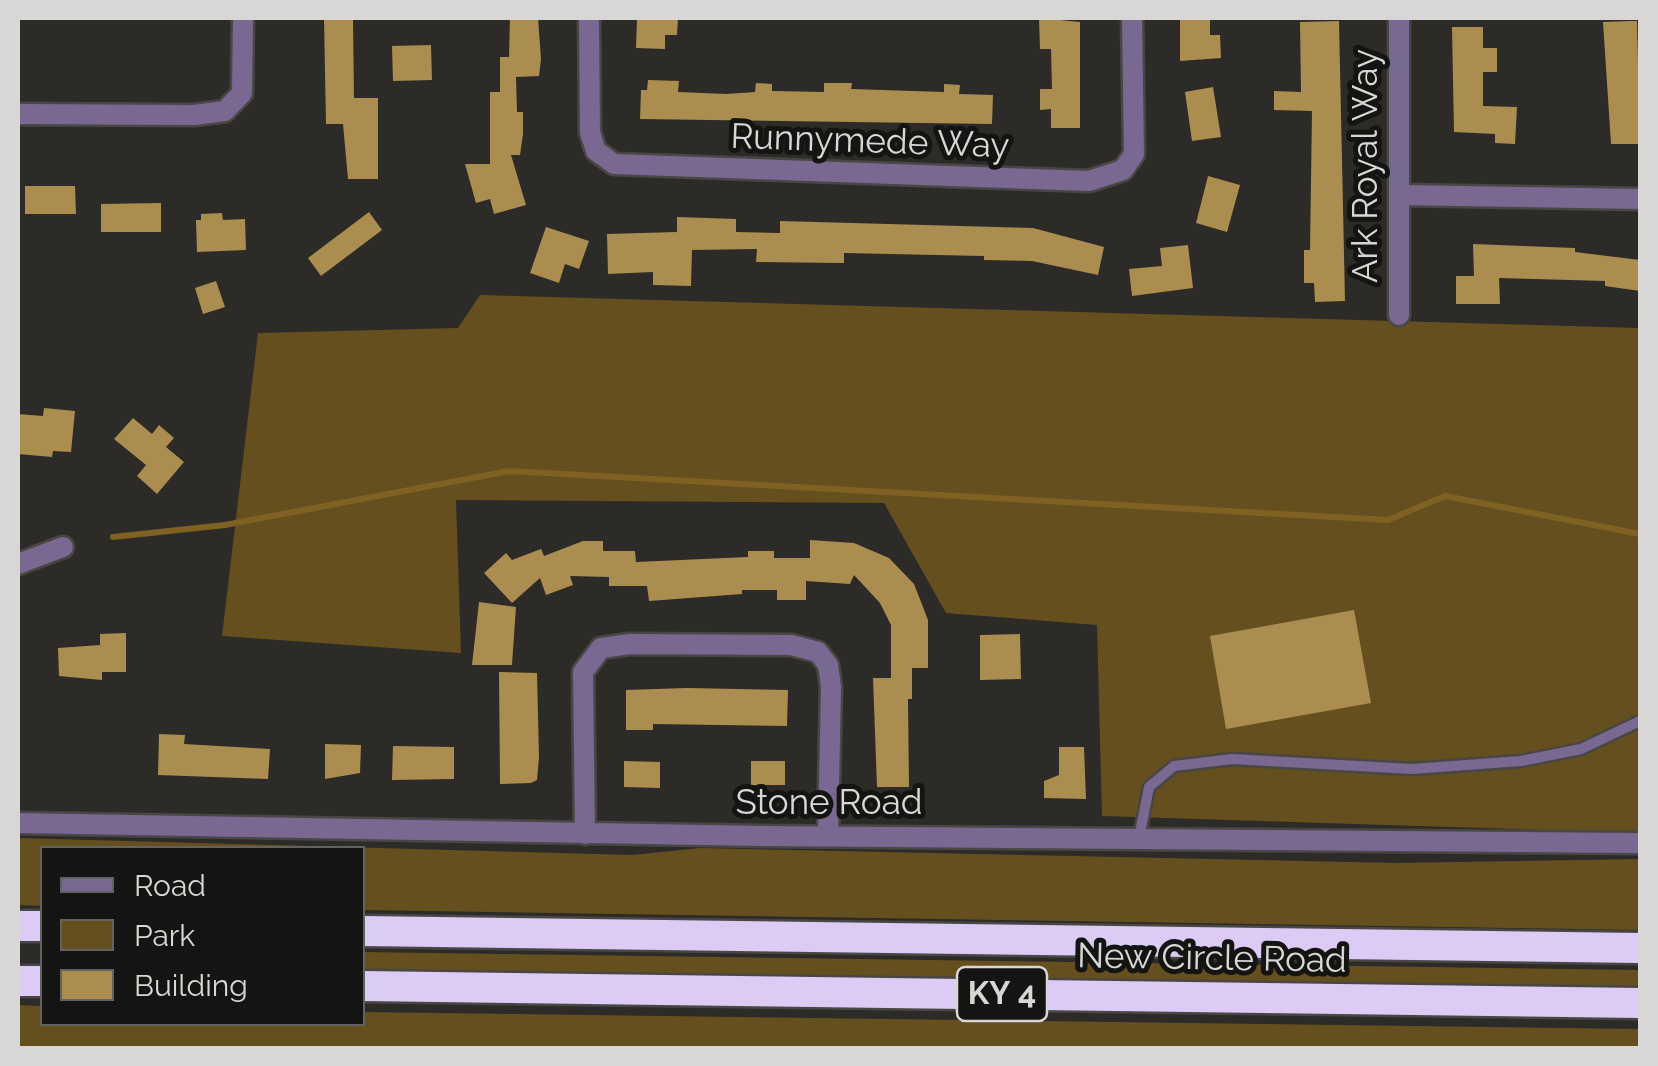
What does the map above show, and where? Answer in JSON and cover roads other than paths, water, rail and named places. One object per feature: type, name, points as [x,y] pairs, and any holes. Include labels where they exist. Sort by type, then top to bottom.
[{"type":"highway","name":"New Circle Road","points":[[365,932],[1640,948]]},
{"type":"highway","name":"New Circle Road","points":[[365,986],[1640,1003]]},
{"type":"street","points":[[18,114],[194,115],[225,111],[242,94],[243,18]]},
{"type":"street","name":"Runnymede Way","points":[[589,18],[590,132],[596,151],[614,164],[1089,181],[1123,170],[1134,154],[1132,18]]},
{"type":"street","name":"Ark Royal Way","points":[[1398,316],[1399,18]]},
{"type":"street","points":[[1400,195],[1640,199]]},
{"type":"street","points":[[18,564],[63,547]]},
{"type":"street","points":[[585,834],[583,672],[592,655],[613,645],[737,644],[808,647],[825,659],[831,687],[828,835]]},
{"type":"street","name":"Stone Road","points":[[18,823],[585,834],[1640,843]]},
{"type":"lane","points":[[1138,838],[1149,787],[1174,766],[1232,758],[1412,769],[1521,761],[1581,749],[1640,721]]},
{"type":"waterway","points":[[113,537],[225,525],[509,471],[1388,520],[1445,496],[1640,534]]}]
